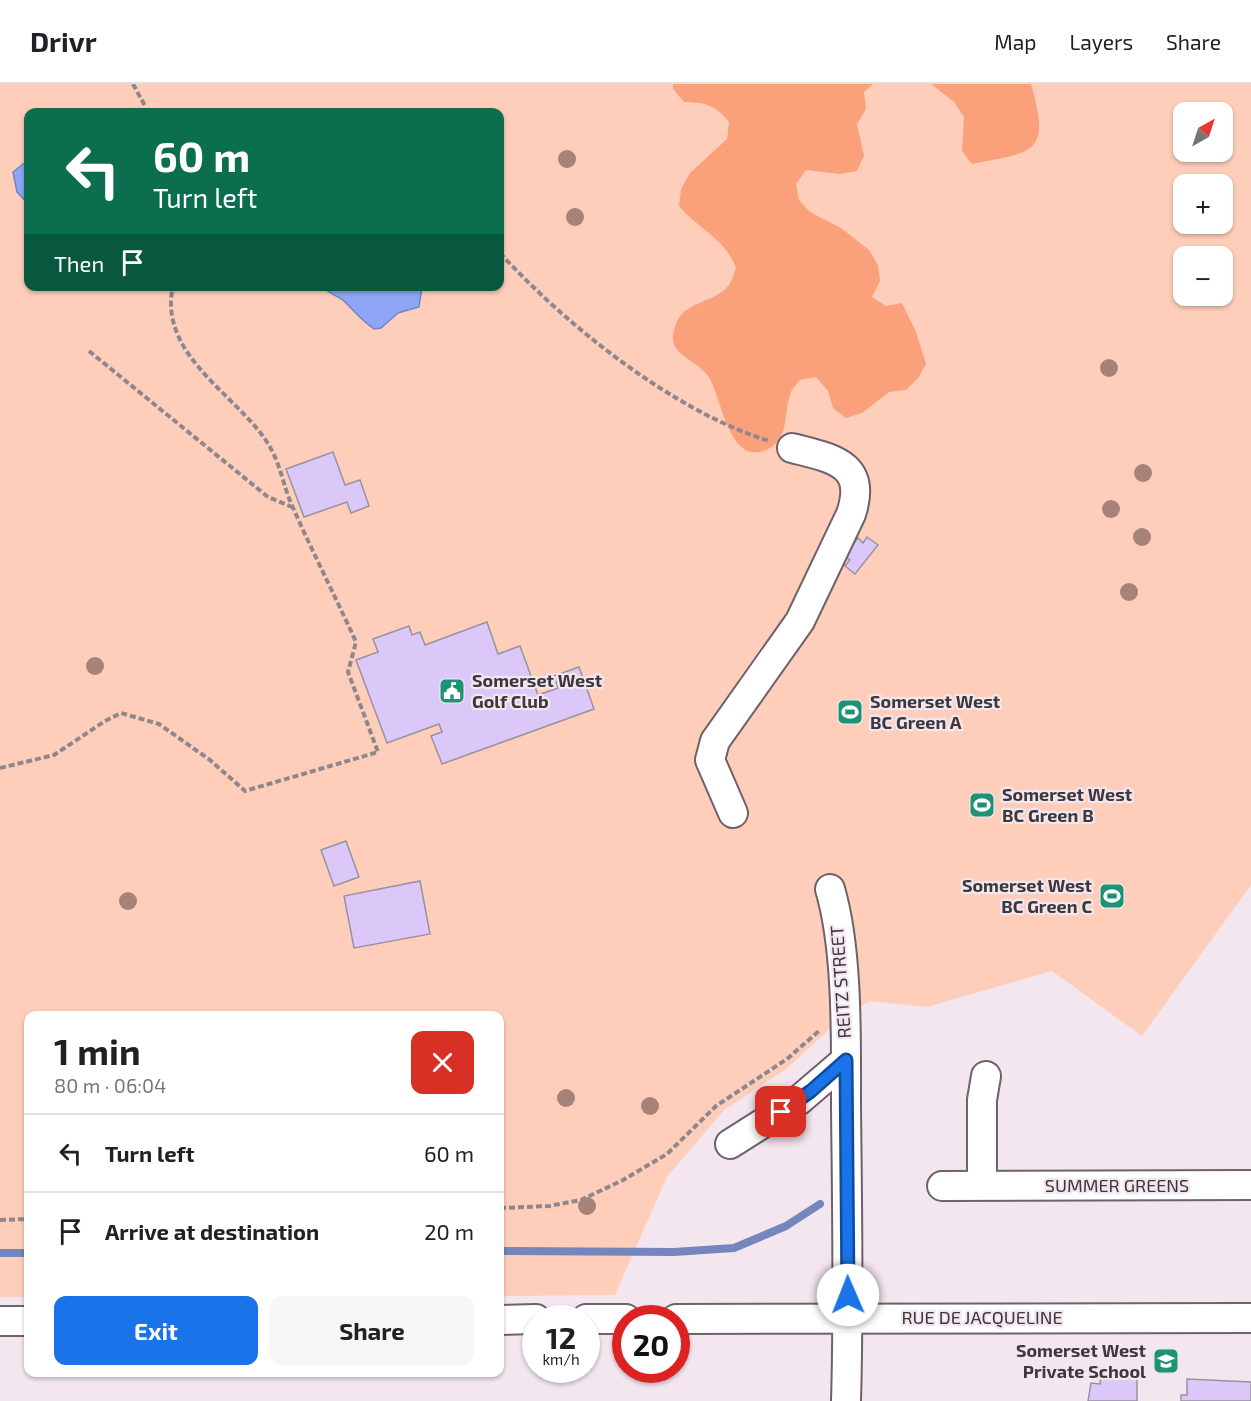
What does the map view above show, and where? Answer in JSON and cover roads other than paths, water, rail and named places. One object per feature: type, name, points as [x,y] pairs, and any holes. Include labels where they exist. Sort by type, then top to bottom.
[{"type":"street","points":[[733,813],[710,760],[715,741],[800,621],[851,514],[856,497],[855,481],[843,466],[831,458],[792,448]]},
{"type":"street","name":"REITZ STREET","points":[[830,889],[839,939],[846,1060],[849,1318],[846,1401]]},
{"type":"street","points":[[730,1144],[798,1101],[846,1060]]},
{"type":"street","points":[[982,1186],[982,1100],[986,1076]]},
{"type":"street","name":"SUMMER GREENS","points":[[942,1186],[1251,1185]]},
{"type":"street","name":"RUE DE JACQUELINE","points":[[690,1319],[1251,1318]]},
{"type":"street","points":[[504,1320],[522,1319]]},
{"type":"street","points":[[0,1321],[24,1321]]},
{"type":"water","points":[[24,163],[24,200],[17,192],[13,172]]},
{"type":"water","points":[[421,291],[419,307],[398,313],[381,328],[374,329],[344,301],[329,292]]},
{"type":"waterway","points":[[504,1251],[674,1252],[734,1248],[786,1226],[820,1204]]},
{"type":"waterway","points":[[0,1253],[24,1253]]},
{"type":"place","name":"Somerset West Golf Club","points":[[452,691]]},
{"type":"place","name":"Somerset West BC Green A","points":[[850,712]]},
{"type":"place","name":"Somerset West BC Green B","points":[[982,805]]},
{"type":"place","name":"Somerset West BC Green C","points":[[1112,896]]},
{"type":"place","name":"Somerset West Private School","points":[[1166,1361]]}]
